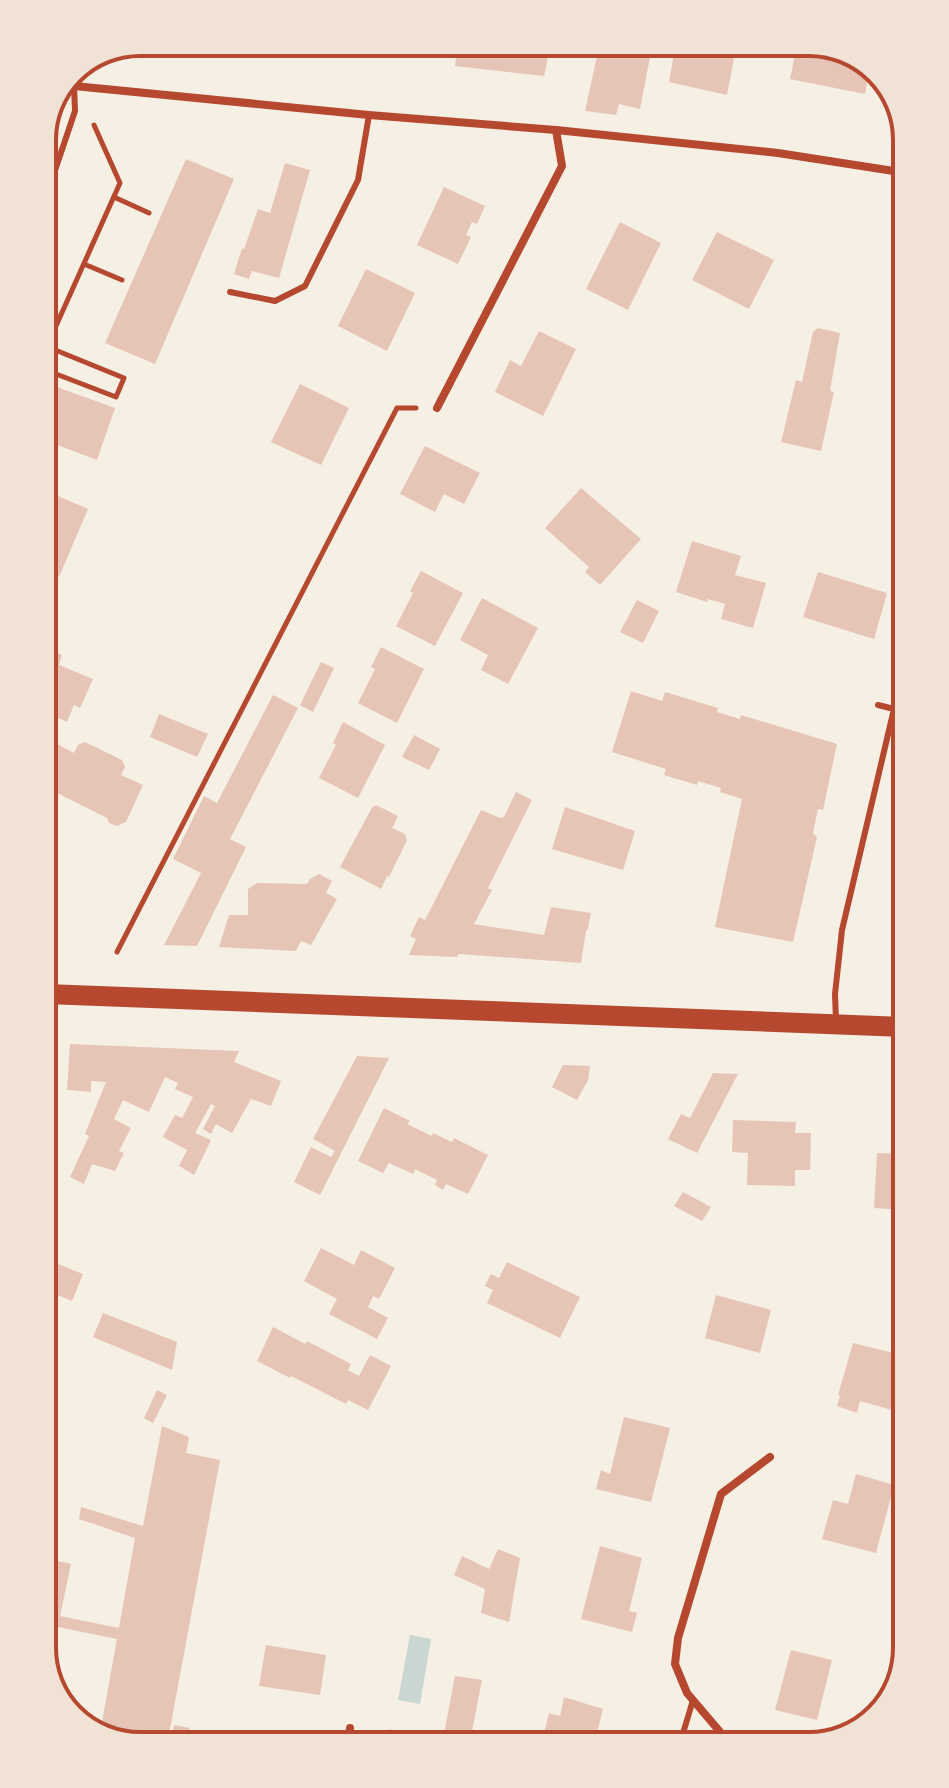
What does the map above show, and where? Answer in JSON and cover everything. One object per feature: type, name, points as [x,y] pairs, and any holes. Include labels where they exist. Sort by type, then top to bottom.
[{"type":"main road","points":[[56,994],[893,1027]]},
{"type":"street","points":[[77,86],[778,153],[893,171]]},
{"type":"street","points":[[437,408],[562,166],[556,130]]},
{"type":"street","points":[[720,1732],[687,1693],[675,1664],[678,1638],[721,1494],[770,1457]]},
{"type":"street","points":[[350,1728],[350,1732]]},
{"type":"lane","points":[[56,167],[75,111],[71,92]]},
{"type":"lane","points":[[230,292],[275,301],[305,286],[358,180],[369,115]]},
{"type":"lane","points":[[878,705],[893,709]]},
{"type":"lane","points":[[836,1025],[835,994],[842,930],[893,713]]},
{"type":"lane","points":[[683,1732],[693,1700]]},
{"type":"path","points":[[56,322],[120,183],[91,119],[75,111]]},
{"type":"path","points":[[114,197],[149,213]]},
{"type":"path","points":[[84,264],[122,280]]},
{"type":"path","points":[[56,350],[124,378],[116,397],[56,374]]},
{"type":"path","points":[[117,952],[397,408],[437,408]]},
{"type":"shaded area","points":[[410,1635],[431,1639],[420,1704],[398,1700]]},
{"type":"building","points":[[456,56],[548,56],[544,76],[455,66]]},
{"type":"building","points":[[597,56],[650,56],[640,109],[619,104],[616,115],[585,111]]},
{"type":"building","points":[[674,56],[734,56],[727,95],[669,82]]},
{"type":"building","points":[[795,56],[815,56],[836,60],[856,70],[867,80],[865,94],[790,79]]},
{"type":"building","points":[[186,159],[234,179],[155,364],[105,343]]},
{"type":"building","points":[[285,163],[310,170],[279,278],[252,271],[249,279],[234,274],[258,209],[270,213]]},
{"type":"building","points":[[444,187],[485,206],[477,224],[472,222],[466,235],[471,237],[458,264],[417,245]]},
{"type":"building","points":[[620,222],[661,243],[628,310],[586,289]]},
{"type":"building","points":[[717,232],[774,260],[749,309],[692,280]]},
{"type":"building","points":[[366,269],[415,293],[387,351],[338,326]]},
{"type":"building","points":[[818,328],[840,333],[830,391],[834,392],[821,451],[781,442],[796,380],[802,382],[813,332]]},
{"type":"building","points":[[539,331],[576,349],[543,416],[495,392],[510,360],[521,366]]},
{"type":"building","points":[[300,384],[349,408],[321,465],[271,442]]},
{"type":"building","points":[[56,387],[115,408],[97,460],[56,445]]},
{"type":"building","points":[[425,446],[480,473],[464,504],[444,494],[435,512],[400,494]]},
{"type":"building","points":[[581,488],[641,539],[600,585],[585,572],[589,567],[545,528]]},
{"type":"building","points":[[56,495],[88,509],[56,579]]},
{"type":"building","points":[[692,541],[741,556],[735,575],[766,583],[753,628],[721,619],[725,604],[676,592]]},
{"type":"building","points":[[421,571],[463,593],[435,646],[396,626]]},
{"type":"building","points":[[818,572],[887,593],[874,639],[803,617]]},
{"type":"building","points":[[482,598],[538,628],[508,684],[481,670],[488,655],[460,640]]},
{"type":"building","points":[[637,600],[659,611],[643,643],[620,632]]},
{"type":"building","points":[[381,647],[424,669],[397,723],[358,703],[375,669],[371,667]]},
{"type":"building","points":[[56,652],[62,655],[59,665],[93,679],[80,708],[74,705],[67,722],[56,717]]},
{"type":"building","points":[[321,662],[334,668],[313,712],[300,705]]},
{"type":"building","points":[[631,691],[662,701],[665,692],[718,708],[717,712],[740,719],[741,715],[837,744],[823,810],[818,809],[813,833],[817,837],[793,942],[715,927],[742,799],[720,792],[721,788],[698,781],[697,785],[664,775],[666,769],[612,752]]},
{"type":"building","points":[[273,695],[298,708],[230,839],[246,847],[197,946],[164,945],[201,873],[173,859],[204,796],[217,803]]},
{"type":"building","points":[[159,714],[208,734],[197,757],[150,737]]},
{"type":"building","points":[[343,722],[385,745],[358,798],[319,778],[336,745],[333,743]]},
{"type":"building","points":[[414,735],[440,749],[429,770],[402,757]]},
{"type":"building","points":[[85,742],[122,760],[125,767],[121,775],[143,785],[126,822],[117,826],[109,823],[107,818],[56,792],[57,744],[74,753],[78,745]]},
{"type":"building","points":[[516,792],[532,800],[488,888],[492,890],[474,924],[544,935],[551,907],[591,913],[581,963],[459,954],[457,957],[409,955],[416,939],[410,936],[419,917],[425,920],[481,810],[504,817]]},
{"type":"building","points":[[376,805],[398,816],[392,828],[405,834],[407,840],[381,889],[340,867]]},
{"type":"building","points":[[565,807],[635,831],[623,870],[552,849]]},
{"type":"building","points":[[319,874],[332,881],[326,893],[337,899],[311,945],[301,941],[296,951],[219,947],[229,915],[248,915],[248,889],[257,883],[307,884]]},
{"type":"building","points":[[70,1044],[239,1051],[234,1062],[281,1081],[271,1106],[251,1099],[232,1133],[216,1124],[211,1134],[203,1129],[215,1106],[211,1104],[195,1133],[211,1140],[194,1175],[179,1166],[187,1150],[163,1137],[175,1115],[182,1118],[193,1097],[175,1089],[178,1083],[165,1077],[149,1112],[123,1100],[114,1119],[131,1128],[119,1151],[124,1153],[115,1171],[92,1164],[84,1184],[70,1177],[89,1136],[85,1134],[106,1082],[91,1081],[91,1092],[67,1090]]},
{"type":"building","points":[[357,1056],[389,1058],[320,1195],[294,1182],[311,1147],[331,1157],[335,1151],[313,1139]]},
{"type":"building","points":[[563,1065],[590,1066],[588,1080],[577,1100],[552,1087]]},
{"type":"building","points":[[713,1073],[738,1074],[697,1153],[668,1139],[681,1114],[690,1118]]},
{"type":"building","points":[[384,1108],[432,1136],[433,1133],[452,1142],[454,1138],[488,1155],[468,1194],[446,1184],[443,1190],[435,1185],[437,1180],[415,1169],[413,1174],[389,1163],[383,1173],[358,1161]]},
{"type":"building","points":[[733,1120],[796,1122],[795,1133],[811,1133],[810,1170],[795,1170],[795,1186],[747,1185],[748,1153],[732,1152]]},
{"type":"building","points":[[877,1153],[893,1154],[893,1209],[874,1208]]},
{"type":"building","points":[[683,1192],[711,1207],[702,1221],[674,1206]]},
{"type":"building","points":[[321,1248],[354,1265],[361,1250],[395,1268],[379,1299],[373,1296],[368,1307],[388,1318],[377,1339],[329,1314],[337,1299],[304,1281]]},
{"type":"building","points":[[507,1262],[580,1297],[560,1338],[487,1303],[493,1290],[485,1286],[491,1274],[499,1278]]},
{"type":"building","points":[[56,1263],[83,1274],[72,1301],[56,1294]]},
{"type":"building","points":[[716,1295],[771,1310],[760,1353],[705,1338]]},
{"type":"building","points":[[103,1313],[177,1342],[172,1370],[93,1337]]},
{"type":"building","points":[[273,1327],[351,1364],[348,1370],[359,1376],[370,1355],[391,1366],[368,1410],[348,1400],[346,1404],[257,1361]]},
{"type":"building","points":[[853,1343],[893,1353],[893,1410],[860,1401],[857,1413],[837,1406]]},
{"type":"building","points":[[157,1390],[167,1395],[153,1423],[144,1418]]},
{"type":"building","points":[[624,1417],[670,1428],[651,1502],[596,1489],[601,1470],[610,1474]]},
{"type":"building","points":[[162,1426],[189,1437],[186,1453],[220,1460],[169,1732],[134,1732],[102,1723],[117,1639],[58,1627],[56,1635],[56,1561],[71,1564],[60,1616],[119,1628],[135,1538],[79,1519],[81,1507],[143,1526]]},
{"type":"building","points":[[856,1474],[893,1485],[876,1553],[822,1539],[833,1500],[848,1504]]},
{"type":"building","points":[[600,1546],[642,1558],[629,1611],[637,1613],[632,1632],[581,1619]]},
{"type":"building","points":[[498,1549],[520,1558],[509,1622],[481,1613],[485,1589],[454,1575],[462,1556],[489,1569]]},
{"type":"building","points":[[266,1645],[326,1655],[320,1695],[259,1686]]},
{"type":"building","points":[[791,1650],[832,1660],[817,1720],[775,1710]]},
{"type":"building","points":[[455,1676],[482,1680],[472,1732],[444,1732]]},
{"type":"building","points":[[564,1697],[603,1709],[597,1732],[544,1732],[549,1713],[560,1716]]},
{"type":"building","points":[[174,1725],[190,1728],[189,1732],[173,1732]]}]
